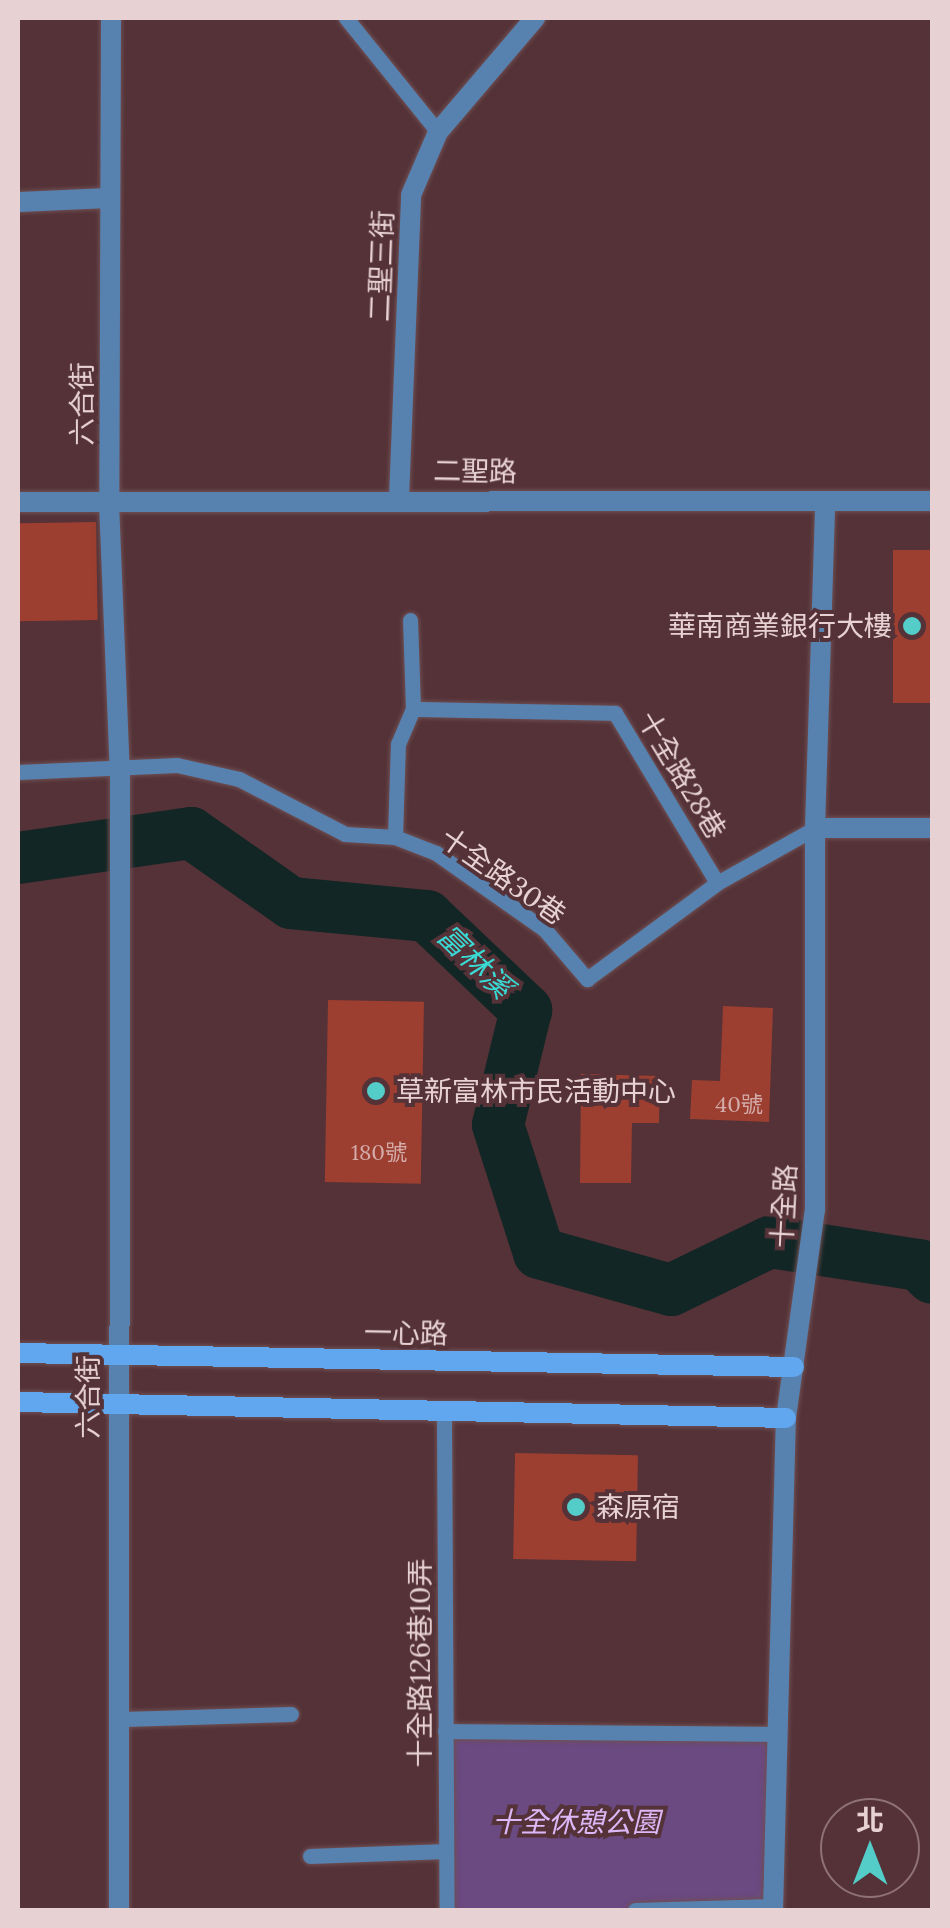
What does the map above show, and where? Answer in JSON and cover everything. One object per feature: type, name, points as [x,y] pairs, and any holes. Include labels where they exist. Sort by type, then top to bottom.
[{"type":"street","name":"六合街","points":[[111,18],[110,502],[120,781],[114,1404],[122,1719],[119,1910]]},
{"type":"street","name":"二聖三街","points":[[398,498],[411,195],[438,132],[536,18]]},
{"type":"street","points":[[18,202],[110,198]]},
{"type":"street","name":"二聖路","points":[[18,502],[398,498],[932,500]]},
{"type":"street","name":"十全路","points":[[772,1908],[786,1418],[815,1210],[815,828],[825,502]]},
{"type":"street","points":[[815,828],[932,828]]},
{"type":"street","name":"一心路","points":[[18,1353],[794,1368]]},
{"type":"street","points":[[18,1402],[444,1416],[786,1418]]},
{"type":"lane","points":[[346,18],[438,132]]},
{"type":"lane","points":[[396,837],[398,744],[413,709],[410,620]]},
{"type":"lane","name":"十全路28巷","points":[[413,709],[616,713],[717,883]]},
{"type":"lane","name":"十全路30巷","points":[[18,772],[120,781],[177,765],[224,776],[346,834],[396,837],[436,853],[545,930],[587,979],[717,883],[815,828]]},
{"type":"lane","name":"十全路126巷10弄","points":[[444,1416],[447,1910]]},
{"type":"lane","points":[[122,1719],[292,1714]]},
{"type":"lane","points":[[444,1731],[778,1734]]},
{"type":"lane","points":[[310,1856],[446,1851]]},
{"type":"lane","points":[[635,1910],[772,1908]]},
{"type":"green space","name":"十全休憩公園","points":[[445,1731],[778,1737],[775,1910],[442,1910]]},
{"type":"building","points":[[96,522],[98,620],[20,621],[18,523]]},
{"type":"building","name":"華南商業銀行大樓","points":[[893,550],[932,550],[932,703],[893,703]]},
{"type":"building","name":"草新富林市民活動中心","points":[[328,1000],[424,1002],[421,1184],[325,1182]]},
{"type":"building","points":[[723,1006],[773,1008],[769,1122],[690,1119],[692,1080],[720,1081]]},
{"type":"building","points":[[581,1074],[660,1076],[659,1123],[632,1123],[631,1183],[580,1183]]},
{"type":"building","name":"森原宿","points":[[515,1453],[638,1455],[636,1561],[513,1559]]},
{"type":"waterway","name":"富林溪","points":[[18,858],[191,833],[291,903],[427,916],[526,1010],[498,1125],[539,1253],[671,1290],[770,1242],[919,1265],[932,1278]]},
{"type":"place","name":"華南商業銀行大樓","points":[[912,626]]},
{"type":"place","name":"草新富林市民活動中心","points":[[376,1091]]},
{"type":"place","name":"森原宿","points":[[576,1507]]}]
